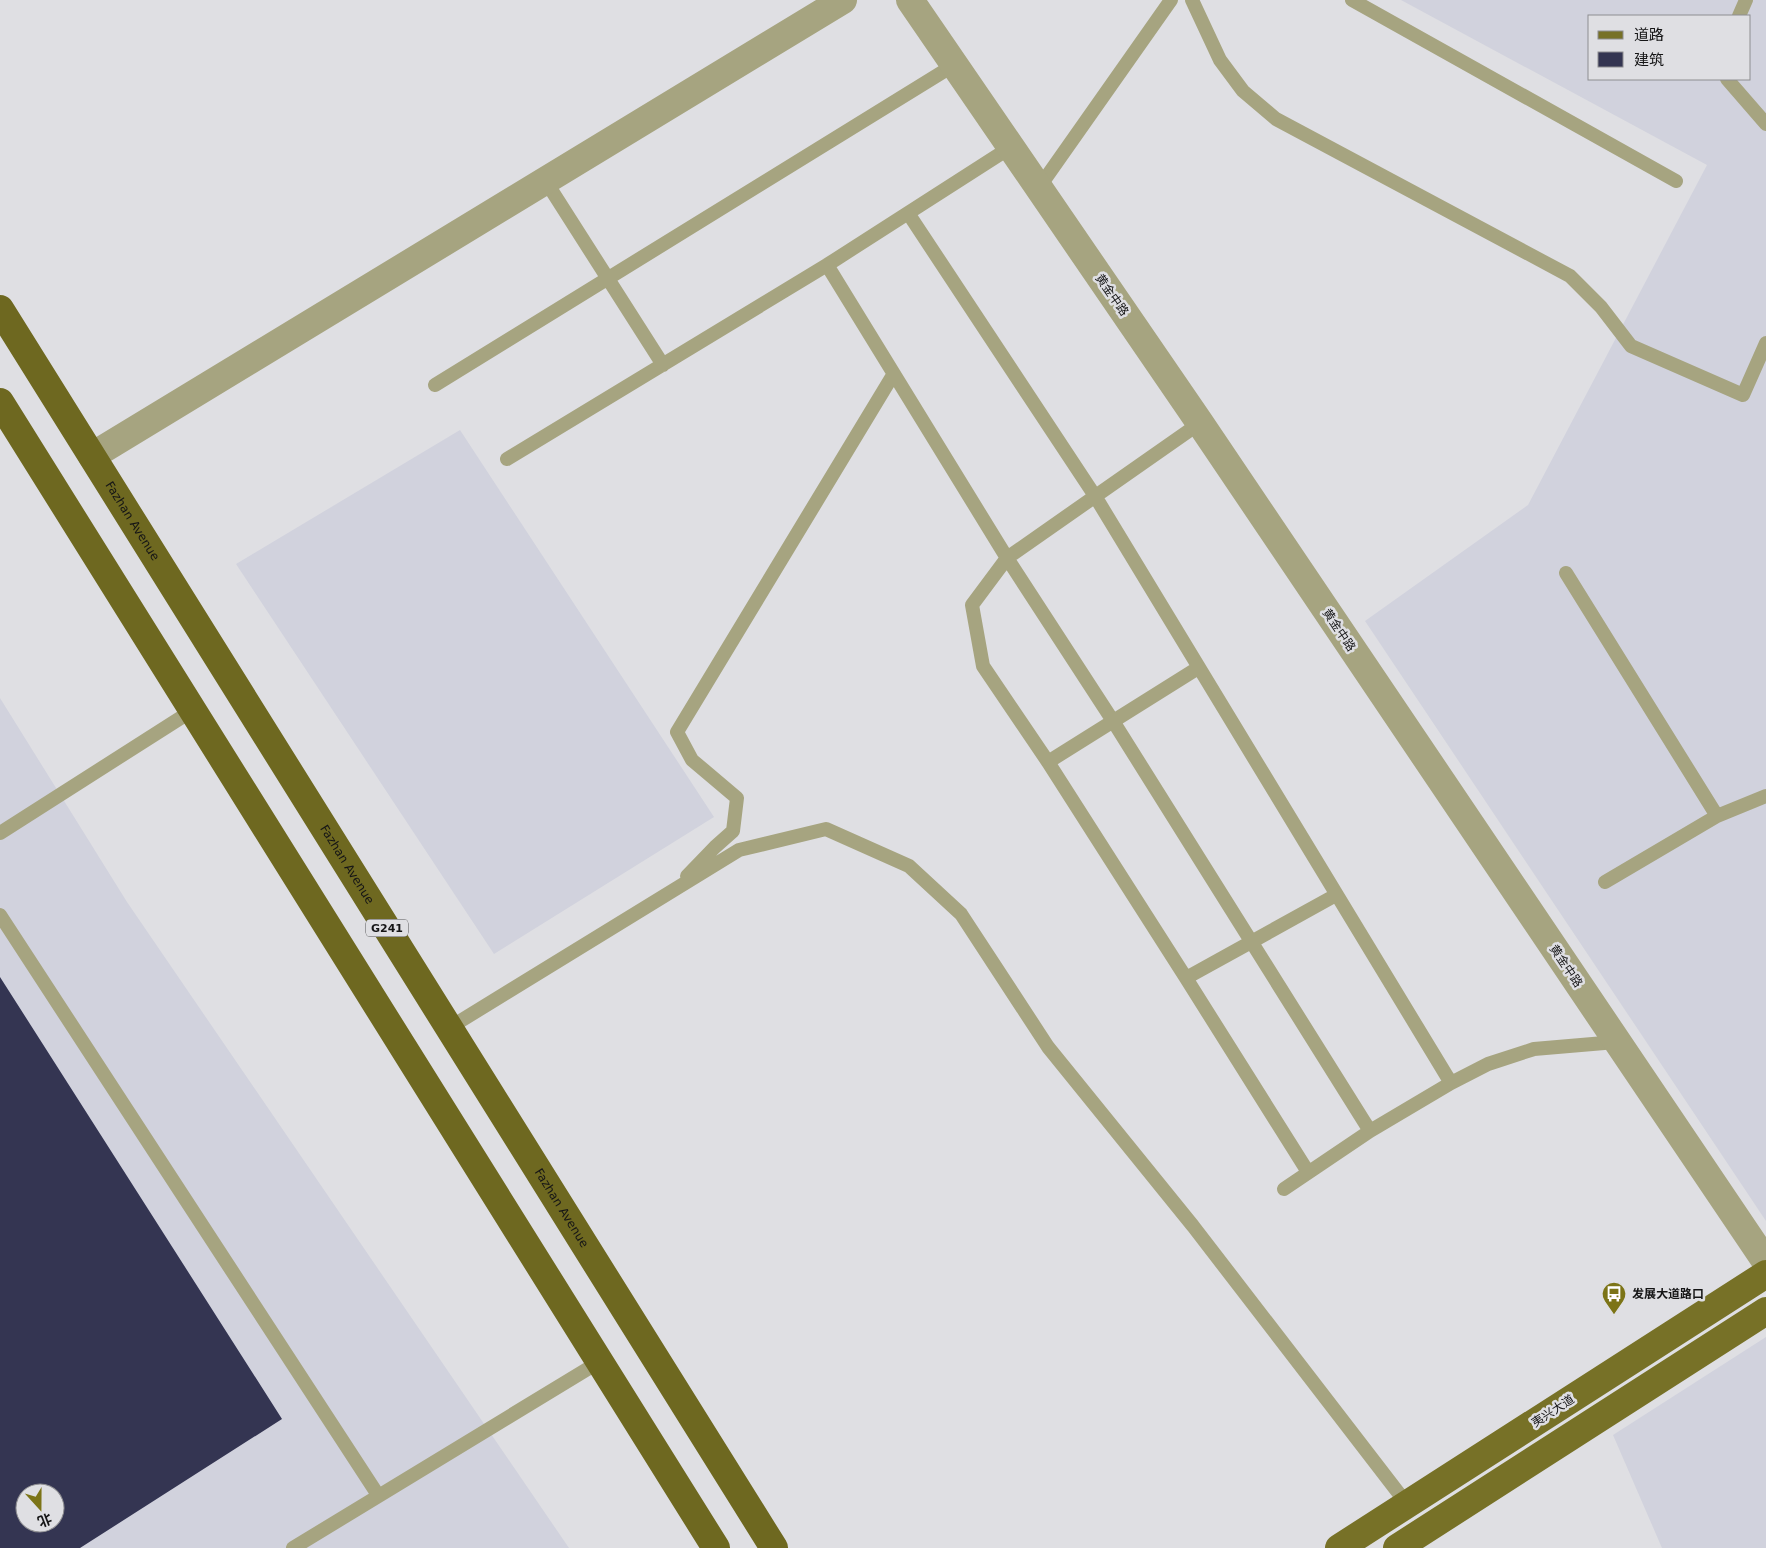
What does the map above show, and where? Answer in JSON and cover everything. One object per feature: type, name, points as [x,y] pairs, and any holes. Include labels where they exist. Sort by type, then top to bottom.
[{"type":"highway","name":"Fazhan Avenue","points":[[0,309],[774,1548]]},
{"type":"highway","points":[[0,402],[716,1548]]},
{"type":"main road","name":"夷兴大道","points":[[1339,1548],[1766,1274]]},
{"type":"main road","points":[[1397,1548],[1766,1311]]},
{"type":"street","points":[[92,456],[843,0]]},
{"type":"street","name":"黄金中路","points":[[910,0],[1200,423],[1766,1262]]},
{"type":"lane","points":[[1038,189],[1171,0]]},
{"type":"lane","points":[[1192,0],[1220,60],[1243,91],[1276,119],[1570,276],[1601,307],[1630,346],[1743,394],[1766,343]]},
{"type":"lane","points":[[1352,0],[1676,181]]},
{"type":"lane","points":[[1739,15],[1746,0]]},
{"type":"lane","points":[[435,385],[607,277],[954,65]]},
{"type":"lane","points":[[1728,80],[1766,124]]},
{"type":"lane","points":[[507,459],[827,265],[1011,146]]},
{"type":"lane","points":[[546,180],[663,365]]},
{"type":"lane","points":[[908,213],[1095,496],[1451,1083]]},
{"type":"lane","points":[[827,265],[1007,558],[1113,721],[1370,1131]]},
{"type":"lane","points":[[672,891],[733,831],[737,798],[692,760],[677,732],[893,375]]},
{"type":"lane","points":[[1200,423],[1007,558],[972,605],[983,666],[1048,762],[1308,1172]]},
{"type":"lane","points":[[1566,572],[1717,816]]},
{"type":"lane","points":[[1048,762],[1198,668]]},
{"type":"lane","points":[[0,833],[192,710]]},
{"type":"lane","points":[[1606,882],[1717,816],[1766,796]]},
{"type":"lane","points":[[449,1028],[739,850],[826,829],[909,866],[961,914],[1048,1047],[1193,1226],[1407,1504]]},
{"type":"lane","points":[[1186,978],[1336,895]]},
{"type":"lane","points":[[0,915],[378,1495]]},
{"type":"lane","points":[[1284,1189],[1370,1131],[1451,1083],[1488,1064],[1534,1049],[1616,1042]]},
{"type":"lane","points":[[292,1548],[599,1362]]},
{"type":"shaded area","points":[[1401,0],[1766,0],[1766,1221],[1365,621],[1528,505],[1707,165]]},
{"type":"shaded area","points":[[460,430],[714,817],[494,954],[236,564]]},
{"type":"shaded area","points":[[0,698],[127,902],[569,1548],[0,1548]]},
{"type":"shaded area","points":[[1766,1337],[1766,1548],[1662,1548],[1613,1435]]},
{"type":"building","points":[[0,977],[282,1419],[80,1548],[0,1548]]},
{"type":"place","name":"发展大道路口","points":[[1614,1315]]}]
